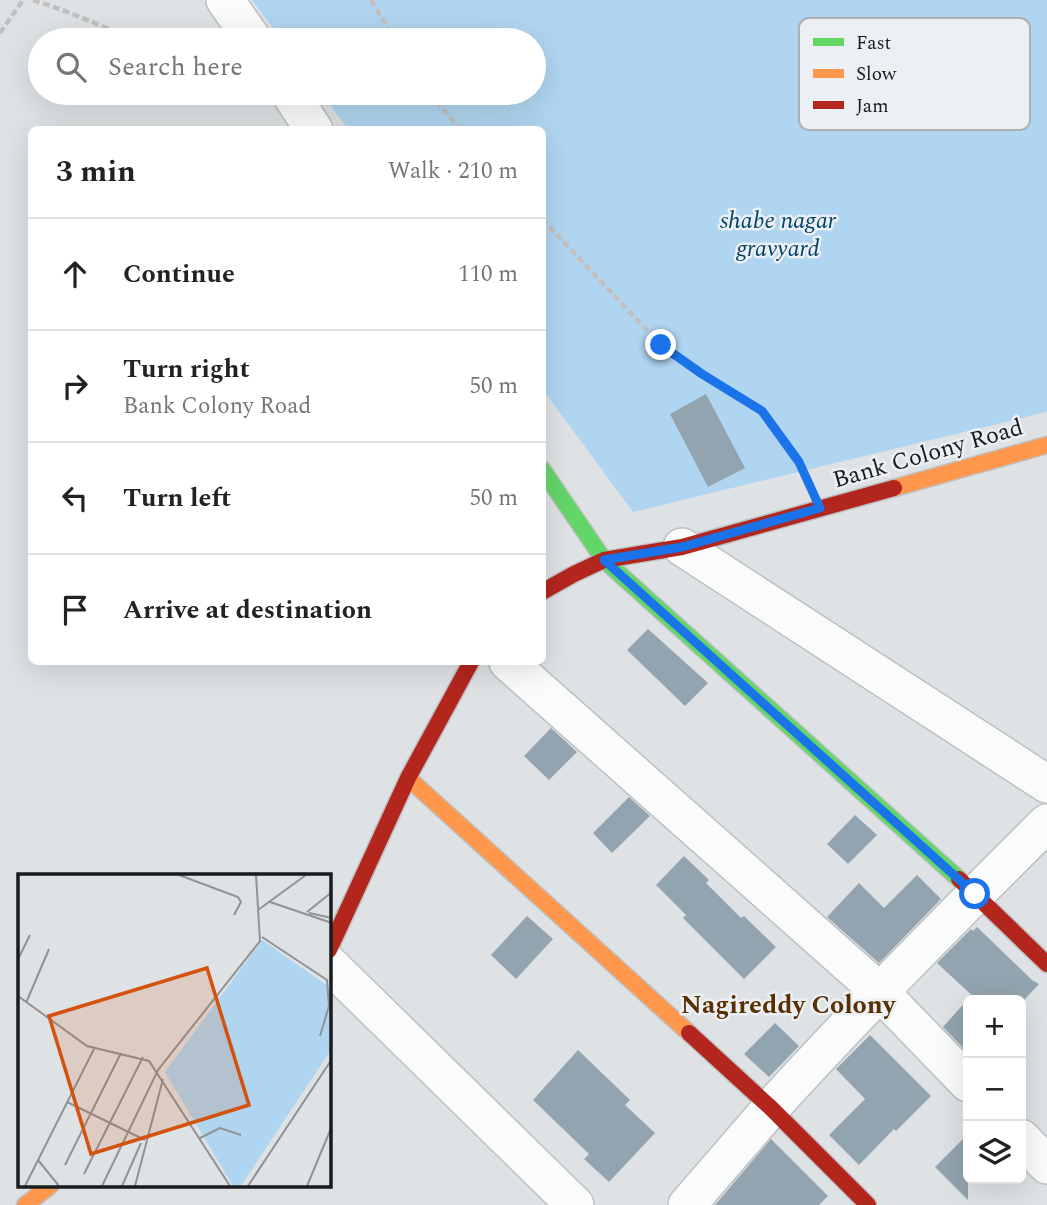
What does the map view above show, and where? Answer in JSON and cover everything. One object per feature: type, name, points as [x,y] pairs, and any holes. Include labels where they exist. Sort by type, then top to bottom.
[{"type":"street","points":[[225,0],[245,28]]},
{"type":"street","points":[[297,105],[311,126]]},
{"type":"street","name":"Bank Colony Road","points":[[546,590],[604,560],[682,547],[1047,445]]},
{"type":"street","points":[[546,475],[604,560],[975,894],[1047,964]]},
{"type":"street","points":[[682,547],[1047,784]]},
{"type":"street","points":[[331,946],[408,778],[469,665]]},
{"type":"street","points":[[511,665],[880,992],[963,1078]]},
{"type":"street","points":[[408,778],[771,1108],[868,1205]]},
{"type":"street","points":[[687,1205],[771,1108],[880,992],[1047,823]]},
{"type":"street","points":[[331,966],[575,1205]]},
{"type":"street","points":[[1026,1143],[1047,1165]]},
{"type":"street","points":[[25,1205],[47,1188]]},
{"type":"path","points":[[0,33],[23,0]]},
{"type":"path","points":[[33,0],[107,28]]},
{"type":"path","points":[[371,0],[388,28]]},
{"type":"path","points":[[440,105],[458,126]]},
{"type":"path","points":[[546,223],[661,345],[762,411],[799,462],[820,508]]},
{"type":"green space","name":"shabe nagar gravyard","points":[[252,0],[1047,0],[1047,412],[633,512],[546,394],[546,126],[346,126],[330,105],[546,105],[546,28],[273,28]]},
{"type":"building","points":[[706,394],[745,468],[708,487],[670,414]]},
{"type":"building","points":[[648,629],[708,683],[685,706],[627,650]]},
{"type":"building","points":[[551,728],[577,752],[549,780],[524,756]]},
{"type":"building","points":[[629,797],[650,816],[612,853],[593,833]]},
{"type":"building","points":[[855,815],[877,835],[848,864],[827,844]]},
{"type":"building","points":[[684,856],[709,880],[706,883],[741,918],[744,916],[776,947],[744,979],[683,918],[686,915],[656,885]]},
{"type":"building","points":[[917,875],[941,899],[879,963],[827,917],[859,883],[884,908]]},
{"type":"building","points":[[527,916],[553,939],[516,979],[491,955]]},
{"type":"building","points":[[977,927],[1039,984],[1026,998],[1026,995],[972,995],[937,963],[971,929],[973,931]]},
{"type":"building","points":[[963,1005],[963,1048],[943,1027]]},
{"type":"building","points":[[775,1023],[799,1046],[769,1077],[744,1054]]},
{"type":"building","points":[[870,1035],[931,1096],[859,1165],[829,1135],[865,1099],[836,1069]]},
{"type":"building","points":[[578,1050],[630,1100],[625,1105],[655,1133],[609,1182],[584,1159],[589,1154],[533,1100]]},
{"type":"building","points":[[771,1139],[828,1196],[819,1205],[715,1205]]},
{"type":"building","points":[[963,1139],[963,1184],[968,1184],[968,1200],[935,1167]]},
{"type":"traffic: fast","points":[[546,475],[604,560],[959,879]]},
{"type":"traffic: slow","points":[[894,488],[1047,445]]},
{"type":"traffic: slow","points":[[408,778],[689,1033]]},
{"type":"traffic: slow","points":[[25,1205],[47,1188]]},
{"type":"traffic: jam","points":[[546,590],[604,560],[682,547],[894,488]]},
{"type":"traffic: jam","points":[[331,946],[408,778],[469,665]]},
{"type":"traffic: jam","points":[[959,879],[1047,964]]},
{"type":"traffic: jam","points":[[689,1033],[771,1108],[868,1205]]},
{"type":"district","name":"Nagireddy Colony","points":[[788,1005]]},
{"type":"route","points":[[661,345],[762,411],[799,462],[820,508],[682,547],[604,560],[975,894]]}]
